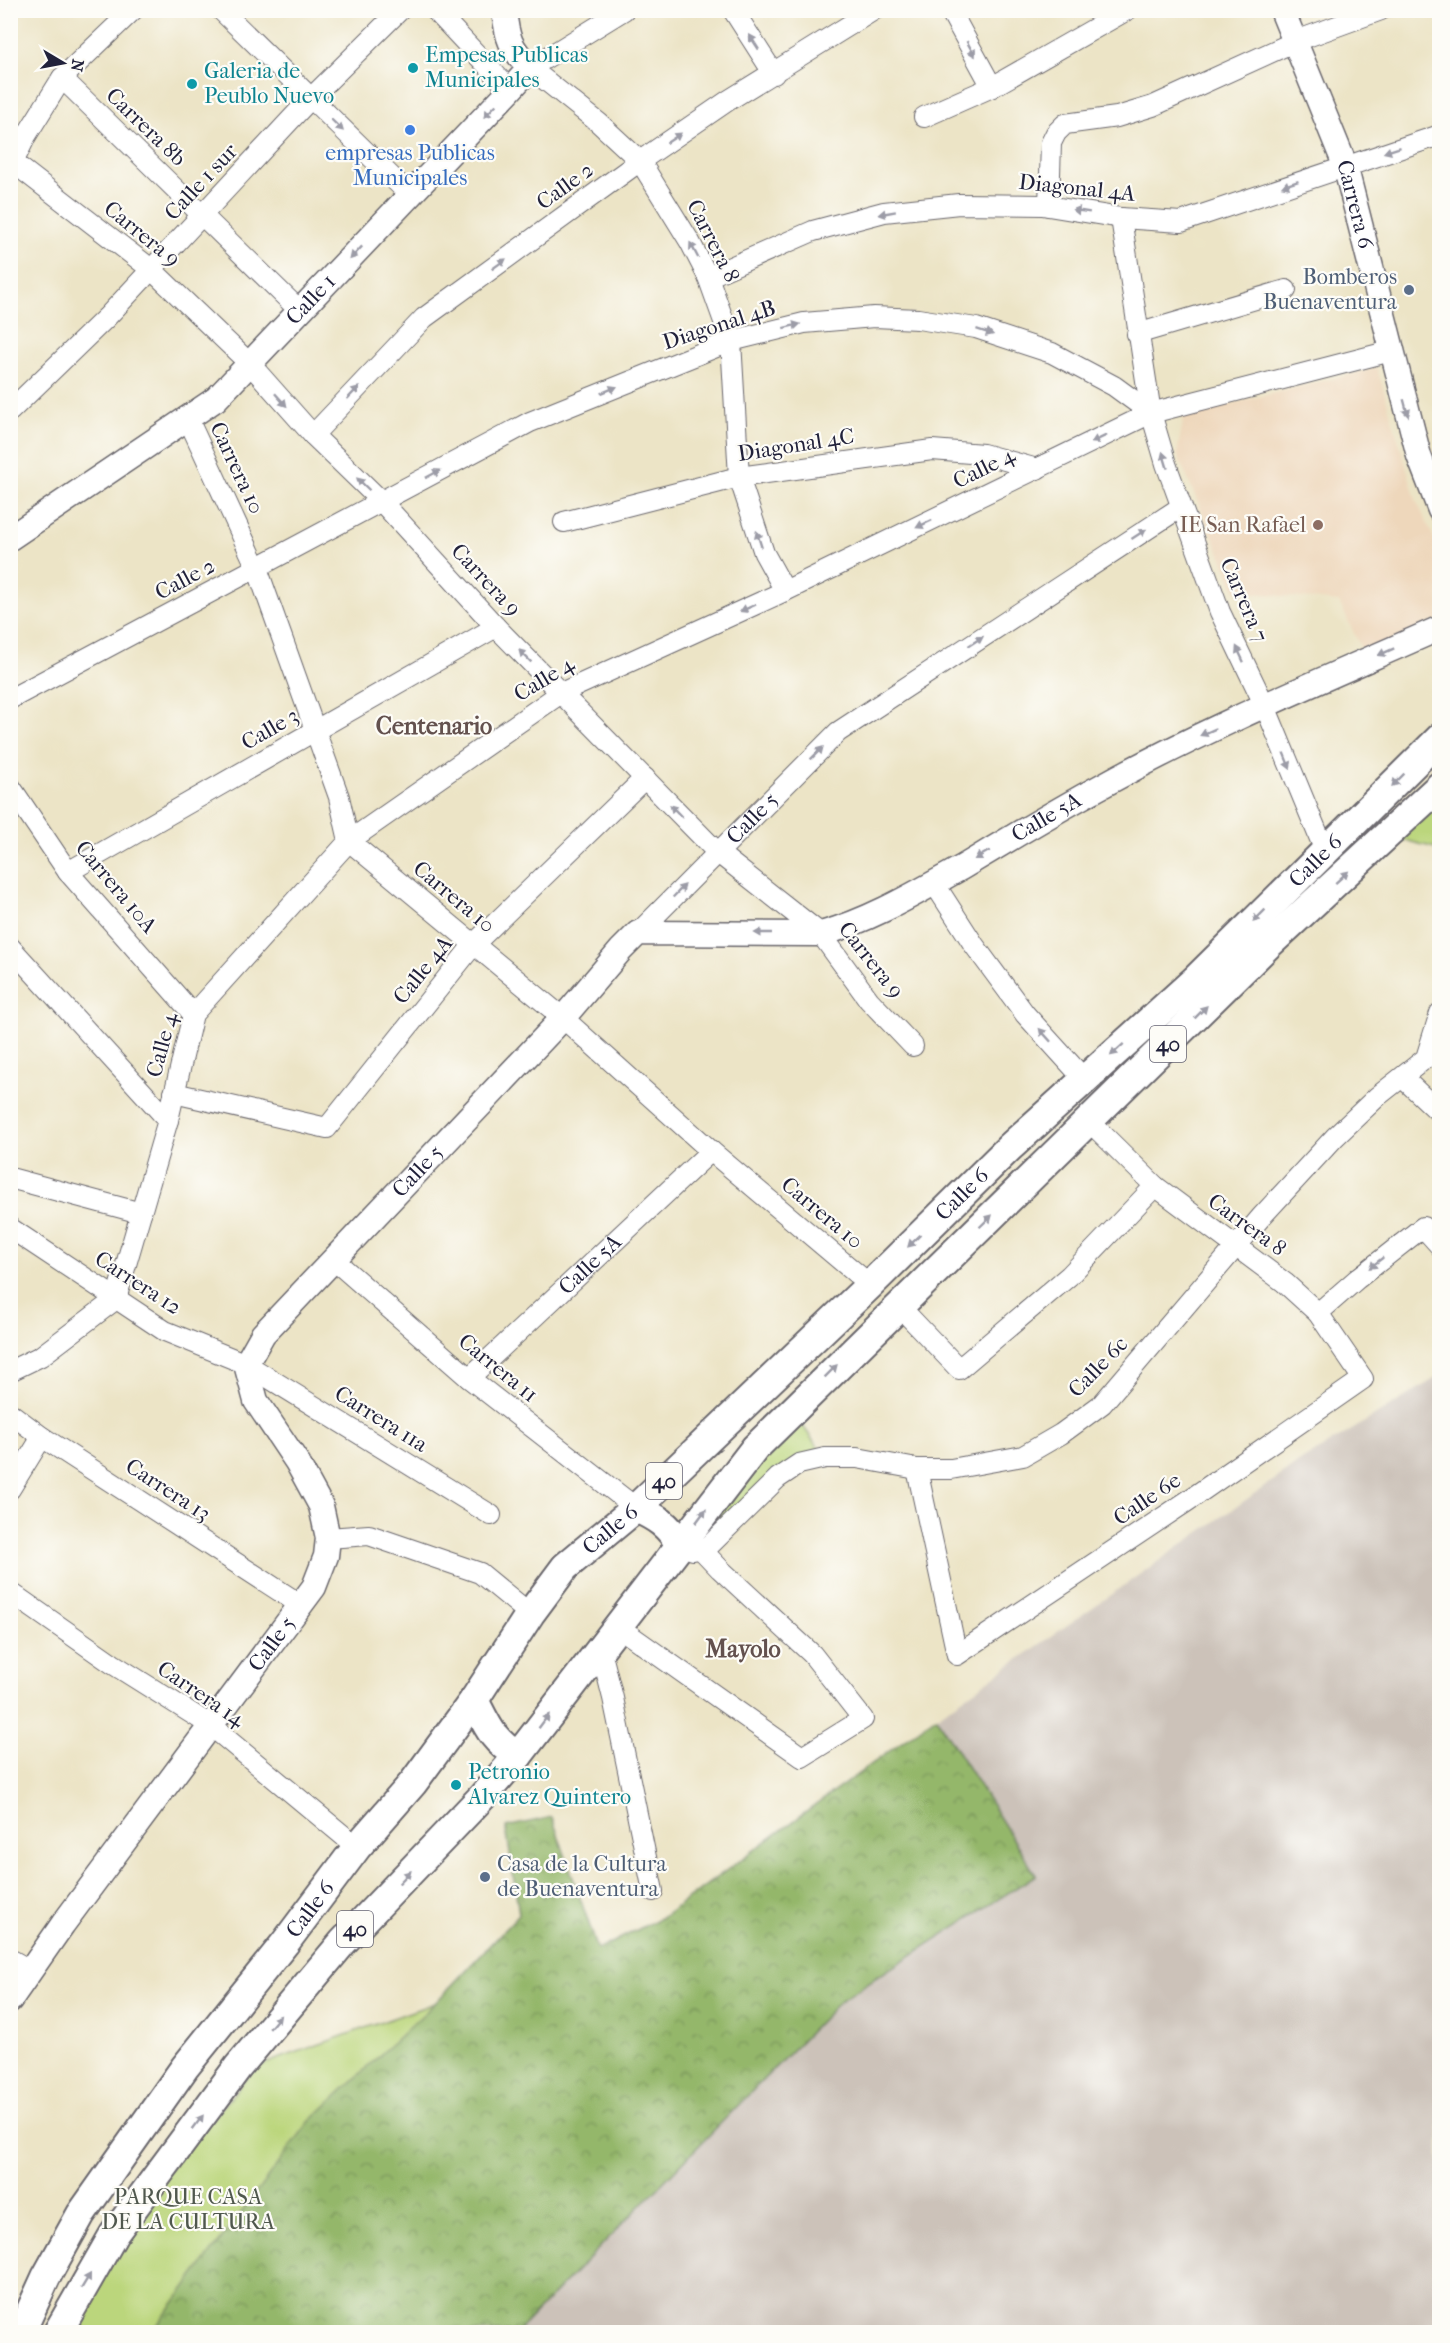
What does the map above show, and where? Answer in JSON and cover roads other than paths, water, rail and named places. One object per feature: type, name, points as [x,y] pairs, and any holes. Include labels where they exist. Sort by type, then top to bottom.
[{"type":"highway","name":"Calle 6","points":[[21,2332],[46,2277],[81,2214],[185,2067],[285,1943],[357,1846],[413,1783],[474,1700],[530,1614],[566,1567],[636,1508],[870,1285],[1010,1147],[1195,980],[1440,738]]},
{"type":"highway","name":"Calle 6","points":[[58,2332],[114,2234],[238,2067],[343,1942],[518,1756],[609,1636],[691,1547],[755,1448],[898,1305],[1090,1122],[1267,946],[1440,786]]},
{"type":"highway","points":[[636,1508],[662,1521],[691,1547]]},
{"type":"highway","points":[[474,1700],[490,1730],[502,1746],[518,1756]]},
{"type":"main road","points":[[504,10],[507,36],[516,53],[530,68]]},
{"type":"main road","name":"Carrera 6","points":[[1282,10],[1345,165],[1419,456],[1437,497]]},
{"type":"main road","name":"Calle 1","points":[[10,538],[216,399],[530,68]]},
{"type":"main road","name":"Calle 5A","points":[[638,933],[821,933],[870,916],[934,883],[1099,787],[1193,739],[1440,628]]},
{"type":"main road","name":"Calle 5","points":[[10,2000],[21,1965],[210,1725],[301,1605],[314,1587],[326,1556],[328,1538],[321,1506],[297,1462],[256,1401],[246,1364],[263,1334],[563,1018],[638,933]]},
{"type":"street","points":[[11,164],[62,78],[133,10]]},
{"type":"street","points":[[221,10],[410,195]]},
{"type":"street","name":"Calle 1 sur","points":[[10,411],[107,317],[310,99],[400,10]]},
{"type":"street","points":[[435,10],[510,90]]},
{"type":"street","points":[[530,68],[624,10]]},
{"type":"street","points":[[734,10],[774,74]]},
{"type":"street","name":"Calle 2","points":[[313,435],[424,318],[640,161],[729,100],[874,10]]},
{"type":"street","points":[[950,10],[992,87]]},
{"type":"street","points":[[924,117],[992,87],[1127,10]]},
{"type":"street","points":[[1050,206],[1051,143],[1056,133],[1065,124],[1117,117],[1153,106],[1296,41],[1381,10]]},
{"type":"street","name":"Carrera 8","points":[[530,68],[599,123],[640,161],[690,242],[708,277],[731,341],[739,477],[764,553],[785,591]]},
{"type":"street","name":"Carrera 8b","points":[[62,78],[300,312]]},
{"type":"street","name":"Diagonal 4A","points":[[708,277],[813,231],[884,212],[959,204],[1050,206],[1121,218],[1181,222],[1345,165],[1440,135]]},
{"type":"street","name":"Carrera 9","points":[[11,164],[151,269],[250,364],[313,435],[382,502],[496,627],[717,852],[821,933],[869,1000],[913,1046]]},
{"type":"street","name":"Carrera 7","points":[[1121,218],[1151,413],[1166,464],[1220,612],[1265,706],[1325,851]]},
{"type":"street","points":[[1137,333],[1286,290]]},
{"type":"street","name":"Diagonal 4B","points":[[382,502],[530,422],[731,341],[804,323],[874,317],[918,319],[976,328],[1052,353],[1114,386],[1151,413]]},
{"type":"street","name":"Calle 4","points":[[116,1299],[168,1120],[193,1014],[349,841],[561,693],[785,591],[1151,413],[1391,351]]},
{"type":"street","name":"Carrera 10","points":[[188,419],[257,568],[339,797],[349,841],[563,1018],[711,1151],[870,1285]]},
{"type":"street","name":"Diagonal 4C","points":[[564,522],[739,477],[932,450],[983,454],[1037,469]]},
{"type":"street","name":"Calle 2","points":[[10,699],[382,502]]},
{"type":"street","name":"Calle 5","points":[[638,933],[838,732],[1181,507]]},
{"type":"street","name":"Calle 3","points":[[68,872],[496,627]]},
{"type":"street","name":"Calle 4A","points":[[174,1093],[327,1128],[474,945],[645,778]]},
{"type":"street","name":"Carrera 10A","points":[[10,786],[68,872],[193,1014]]},
{"type":"street","points":[[934,883],[974,945],[1025,1014],[1084,1079]]},
{"type":"street","points":[[10,947],[168,1120]]},
{"type":"street","name":"Calle 6c","points":[[691,1547],[708,1547],[778,1478],[799,1464],[825,1458],[857,1458],[917,1469],[951,1469],[1023,1456],[1061,1434],[1102,1404],[1235,1247],[1335,1137],[1378,1096],[1426,1058],[1440,1013]]},
{"type":"street","points":[[1403,1078],[1440,1113]]},
{"type":"street","name":"Carrera 8","points":[[1090,1122],[1155,1186],[1285,1282],[1318,1313],[1363,1379]]},
{"type":"street","name":"Calle 5A","points":[[470,1378],[711,1151]]},
{"type":"street","points":[[10,1178],[141,1213]]},
{"type":"street","points":[[898,1305],[959,1369],[1069,1276],[1155,1186]]},
{"type":"street","points":[[1318,1313],[1357,1278],[1423,1227],[1440,1246]]},
{"type":"street","name":"Carrera 12","points":[[10,1228],[165,1331],[246,1364]]},
{"type":"street","name":"Carrera 11","points":[[334,1260],[470,1378],[636,1508]]},
{"type":"street","points":[[10,1371],[40,1356],[116,1299]]},
{"type":"street","name":"Carrera 11a","points":[[246,1364],[491,1515]]},
{"type":"street","name":"Calle 6e","points":[[917,1469],[957,1655],[1190,1500],[1363,1379]]},
{"type":"street","name":"Carrera 13","points":[[10,1413],[42,1437],[301,1605]]},
{"type":"street","points":[[10,1489],[42,1437]]},
{"type":"street","points":[[328,1538],[369,1534],[480,1573],[530,1614]]},
{"type":"street","points":[[609,1636],[802,1757],[863,1719],[812,1654],[720,1569],[691,1547]]},
{"type":"street","name":"Carrera 14","points":[[10,1592],[113,1664],[210,1725],[357,1846]]},
{"type":"street","points":[[609,1636],[613,1698],[653,1891]]},
{"type":"place","name":"Empesas Publicas Municipales","points":[[413,68]]},
{"type":"place","name":"Galeria de Peublo Nuevo","points":[[192,84]]},
{"type":"place","name":"empresas Publicas Municipales","points":[[410,130]]},
{"type":"place","name":"Bomberos Buenaventura","points":[[1409,290]]},
{"type":"place","name":"IE San Rafael","points":[[1318,525]]},
{"type":"place","name":"Petronio Alvarez Quintero","points":[[456,1785]]},
{"type":"place","name":"Casa de la Cultura de Buenaventura","points":[[485,1877]]},
{"type":"district","name":"Centenario","points":[[434,726]]},
{"type":"district","name":"Mayolo","points":[[743,1649]]},
{"type":"park label","name":"PARQUE CASA DE LA CULTURA","points":[[188,2210]]}]
